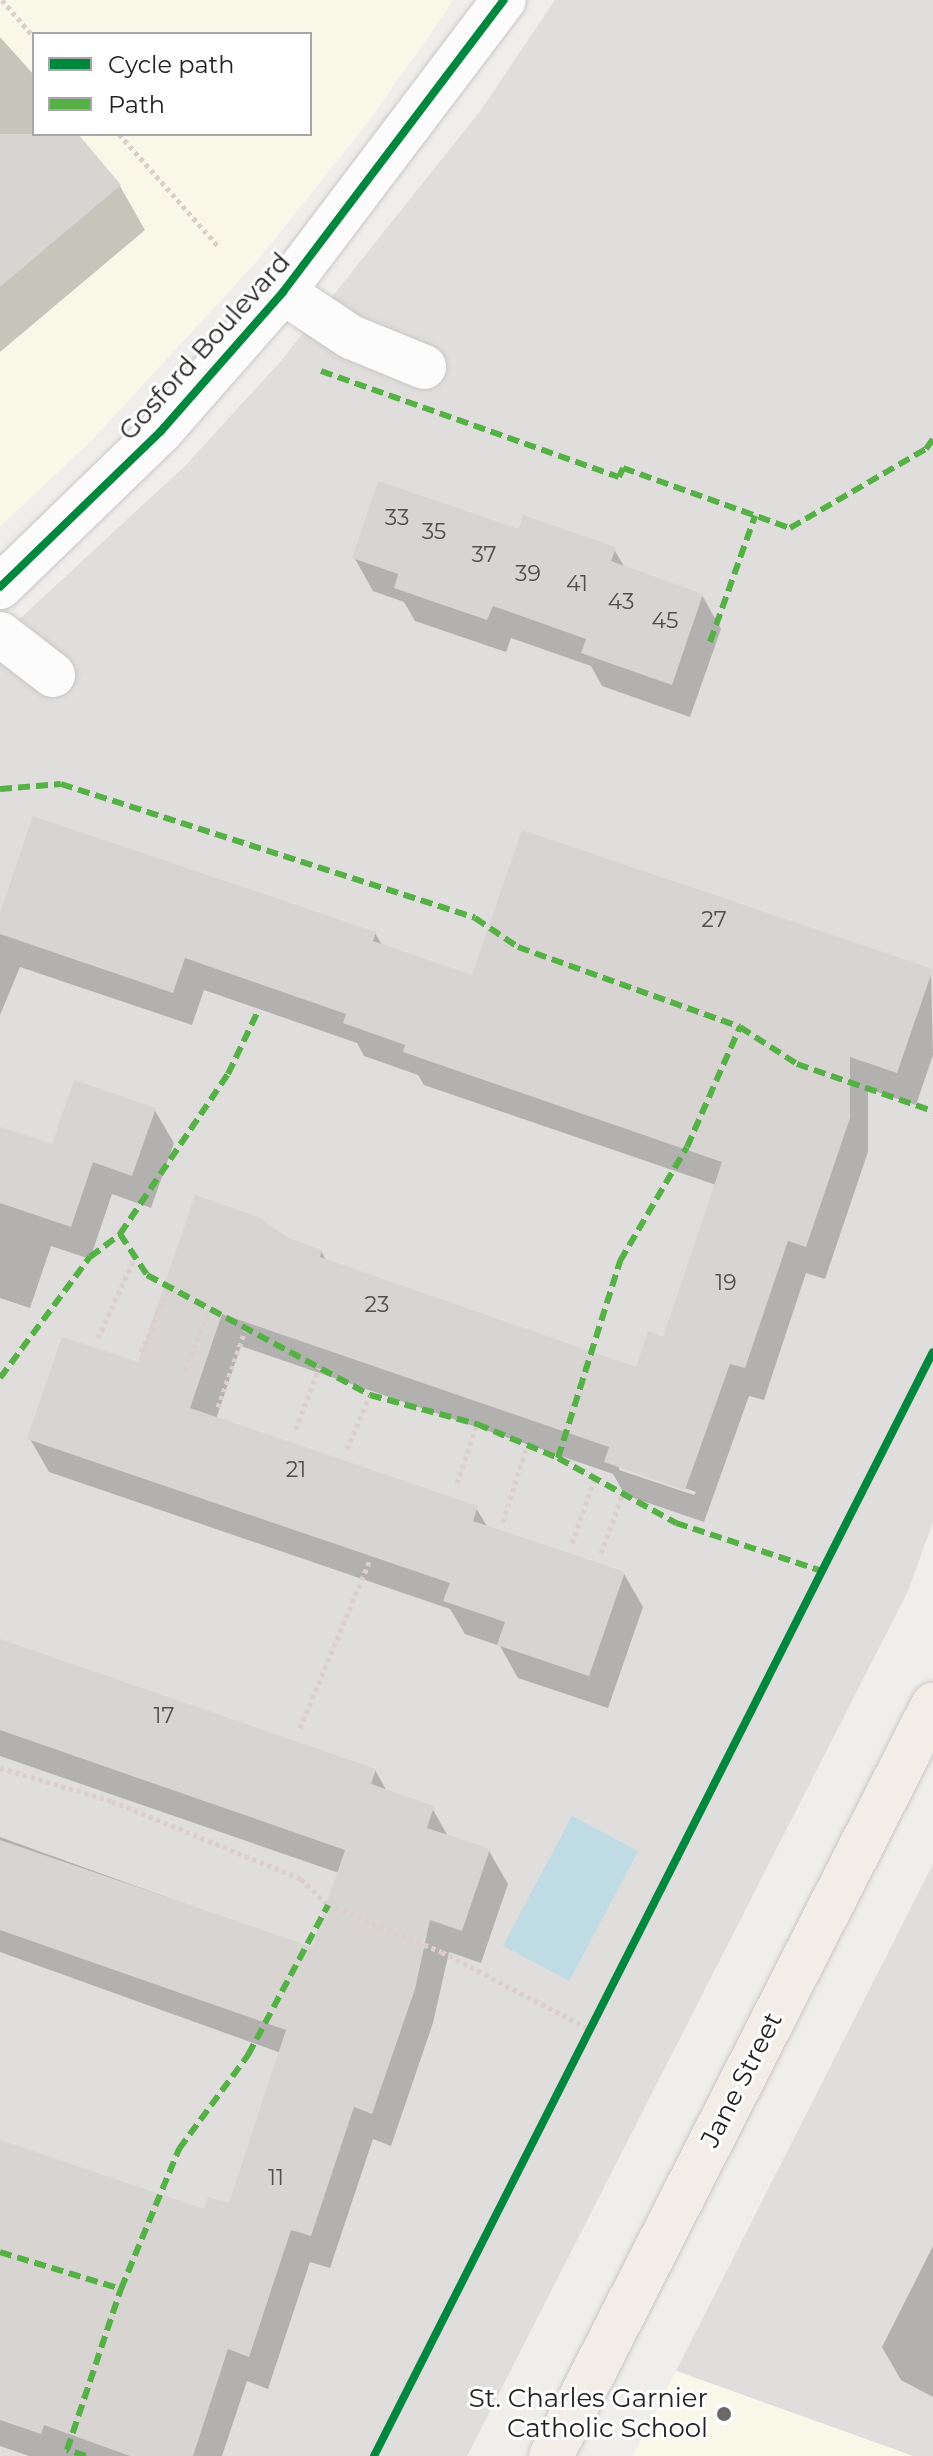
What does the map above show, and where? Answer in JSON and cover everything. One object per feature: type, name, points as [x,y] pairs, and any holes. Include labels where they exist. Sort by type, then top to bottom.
[{"type":"main road","name":"Jane Street","points":[[551,2456],[933,1705]]},
{"type":"street","name":"Gosford Boulevard","points":[[0,587],[161,431],[283,292],[389,159],[504,0]]},
{"type":"street","points":[[283,292],[351,337],[424,367]]},
{"type":"street","points":[[0,634],[53,675]]},
{"type":"path","points":[[2,0],[32,35]]},
{"type":"path","points":[[121,136],[219,247]]},
{"type":"path","points":[[98,1338],[135,1257]]},
{"type":"path","points":[[141,1352],[169,1288]]},
{"type":"path","points":[[185,1370],[209,1310]]},
{"type":"path","points":[[218,1407],[245,1331]]},
{"type":"path","points":[[296,1429],[319,1368]]},
{"type":"path","points":[[347,1449],[370,1395]]},
{"type":"path","points":[[457,1483],[477,1424]]},
{"type":"path","points":[[503,1522],[527,1445]]},
{"type":"path","points":[[572,1543],[595,1478]]},
{"type":"path","points":[[601,1553],[623,1493]]},
{"type":"path","points":[[300,1728],[370,1560]]},
{"type":"path","points":[[0,1768],[112,1801],[301,1879],[328,1905],[442,1952],[591,2030]]},
{"type":"path","points":[[583,2044],[598,2016]]},
{"type":"shaded area","points":[[0,0],[454,0],[369,121],[258,260],[92,440],[0,527]]},
{"type":"shaded area","points":[[555,0],[933,0],[933,1522],[908,1591],[467,2456],[0,2456],[0,637],[186,465],[280,362],[481,110]]},
{"type":"shaded area","points":[[892,0],[933,0],[933,279],[789,208]]},
{"type":"shaded area","points":[[450,290],[651,359],[616,463],[414,394]]},
{"type":"shaded area","points":[[151,589],[528,721],[463,908],[16,758],[41,706],[134,642]]},
{"type":"shaded area","points":[[933,1864],[933,2456],[913,2456],[676,2371]]},
{"type":"shaded area","name":"St. Charles Garnier Catholic School","points":[[676,2371],[913,2456],[633,2456]]},
{"type":"water","points":[[572,1816],[638,1851],[569,1981],[503,1946]]},
{"type":"building","points":[[0,134],[80,136],[121,185],[0,287]]},
{"type":"building","points":[[378,481],[519,529],[523,515],[616,547],[611,561],[703,594],[672,685],[581,653],[586,639],[493,606],[487,620],[394,588],[398,574],[352,558]]},
{"type":"building","points":[[33,816],[376,932],[373,941],[472,975],[522,830],[933,969],[897,1073],[850,1057],[850,1118],[806,1247],[788,1241],[745,1368],[730,1364],[685,1490],[604,1462],[609,1447],[222,1314],[190,1408],[478,1506],[473,1521],[625,1572],[589,1676],[497,1645],[505,1622],[443,1601],[450,1583],[27,1439],[62,1337],[138,1362],[195,1195],[259,1217],[288,1238],[322,1250],[320,1257],[636,1367],[648,1331],[663,1337],[722,1162],[403,1052],[405,1045],[343,1023],[346,1014],[185,958],[173,993],[0,934],[0,913]]},
{"type":"building","points":[[74,1080],[156,1108],[132,1176],[93,1162],[71,1227],[0,1203],[0,1127],[52,1144]]},
{"type":"building","points":[[0,1639],[376,1769],[371,1784],[434,1806],[427,1828],[490,1849],[462,1931],[430,1920],[415,1989],[372,2114],[354,2107],[311,2236],[291,2230],[249,2357],[228,2349],[193,2456],[130,2456],[44,2425],[41,2434],[0,2420],[0,2140],[204,2209],[208,2197],[229,2203],[286,2030],[0,1930],[0,1840],[312,1947],[345,1850],[0,1730]]},
{"type":"marked path","points":[[321,371],[619,477],[623,468],[790,528],[926,449],[933,439]]},
{"type":"marked path","points":[[710,642],[755,516]]},
{"type":"marked path","points":[[0,789],[61,784],[475,918],[518,947],[740,1027],[797,1064],[933,1111]]},
{"type":"marked path","points":[[0,1378],[90,1257],[120,1234],[228,1074],[258,1011]]},
{"type":"marked path","points":[[558,1458],[620,1261],[687,1147],[740,1027]]},
{"type":"marked path","points":[[120,1234],[147,1275],[370,1395],[477,1424],[558,1458],[676,1523],[822,1571]]},
{"type":"marked path","points":[[0,2252],[121,2289],[179,2149],[248,2055],[328,1905]]},
{"type":"marked path","points":[[86,2456],[67,2450],[121,2289]]},
{"type":"cycle path","points":[[0,587],[161,431],[283,292],[504,0]]},
{"type":"cycle path","points":[[374,2456],[933,1352]]},
{"type":"place","name":"St. Charles Garnier Catholic School","points":[[724,2414]]}]
